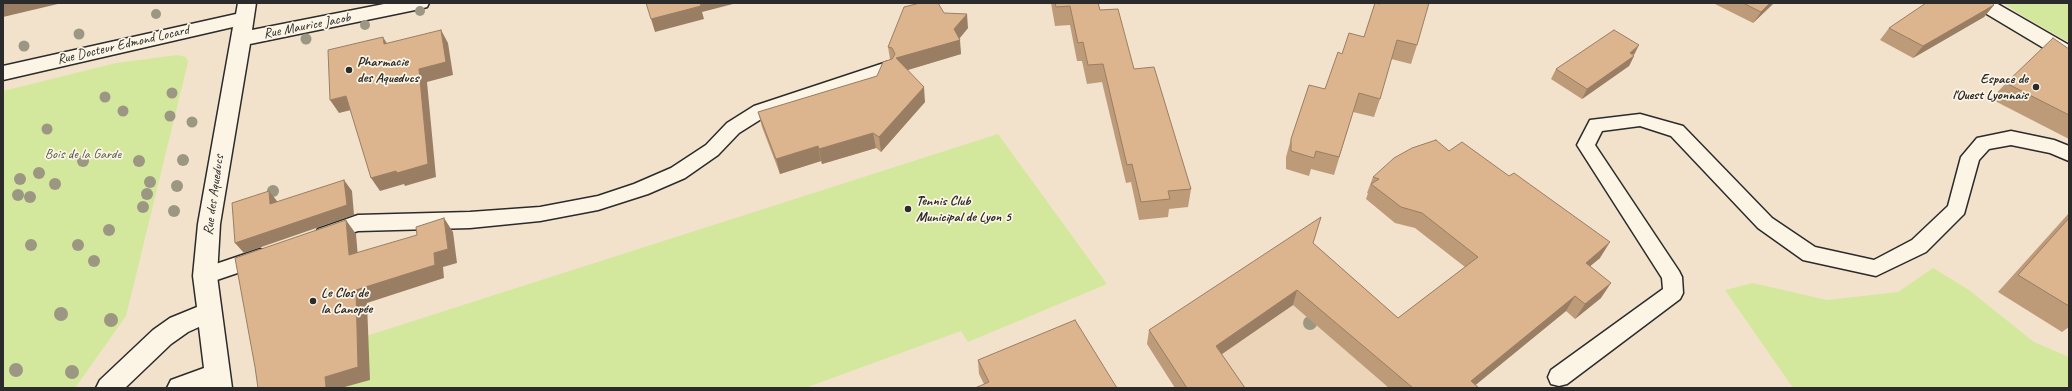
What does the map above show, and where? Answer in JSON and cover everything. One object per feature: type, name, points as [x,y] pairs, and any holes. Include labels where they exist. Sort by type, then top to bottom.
[{"type":"street","name":"Rue Maurice Jacob","points":[[244,20],[420,3]]},
{"type":"street","points":[[1982,3],[2069,54]]},
{"type":"street","name":"Rue Docteur Edmond Locard","points":[[3,73],[244,20]]},
{"type":"street","name":"Rue des Aqueducs","points":[[218,381],[208,313],[205,276],[209,224],[244,20]]},
{"type":"street","points":[[109,388],[135,361],[162,337],[179,325],[208,313]]},
{"type":"street","points":[[180,388],[218,381]]},
{"type":"lane","points":[[305,241],[358,222],[470,220],[540,214],[598,203],[641,189],[678,173],[712,150],[733,128],[760,111],[887,68]]},
{"type":"lane","points":[[1559,377],[1673,293],[1672,277],[1586,145],[1596,125],[1640,120],[1677,131],[1765,223],[1810,254],[1876,268],[1918,246],[1957,209],[1970,157],[1983,143],[2011,138],[2054,147],[2069,154]]},
{"type":"lane","points":[[205,276],[275,252]]},
{"type":"shaded area","points":[[1295,246],[1454,388],[1175,388],[1147,344]]},
{"type":"green space","points":[[2003,3],[2069,3],[2069,42],[2028,19]]},
{"type":"green space","name":"Bois de la Garde","points":[[177,55],[186,57],[188,62],[126,316],[75,388],[3,388],[3,91],[116,63]]},
{"type":"green space","name":"Tennis Club Municipal de Lyon 5","points":[[998,134],[1107,284],[968,342],[961,331],[805,388],[269,388],[266,368]]},
{"type":"green space","points":[[1933,268],[1969,290],[2034,342],[2069,357],[2069,388],[1793,388],[1725,290],[1753,283],[1827,300],[1898,292]]},
{"type":"building","points":[[646,3],[700,3],[701,6],[651,19]]},
{"type":"building","points":[[920,3],[938,3],[944,13],[967,14],[954,29],[960,40],[896,58],[924,87],[879,137],[873,133],[819,149],[818,146],[776,159],[758,112],[877,76],[883,62],[892,59],[895,54],[892,48],[888,47],[904,7]]},
{"type":"building","points":[[1055,3],[1098,3],[1100,10],[1118,9],[1134,69],[1154,67],[1191,189],[1168,191],[1170,199],[1141,202],[1132,164],[1127,165],[1103,64],[1088,65],[1083,42],[1078,43],[1070,6],[1056,7]]},
{"type":"building","points":[[1375,3],[1429,3],[1417,45],[1397,40],[1380,99],[1359,93],[1339,157],[1316,151],[1314,158],[1291,151],[1291,139],[1309,85],[1325,89],[1338,52],[1342,54],[1349,33],[1364,37]]},
{"type":"building","points":[[1743,3],[1770,3],[1761,12]]},
{"type":"building","points":[[1926,3],[1992,3],[1994,5],[1923,46],[1889,28]]},
{"type":"building","points":[[441,30],[446,62],[419,69],[428,164],[397,173],[396,171],[371,178],[346,96],[330,100],[328,50],[383,37],[384,44]]},
{"type":"building","points":[[1614,30],[1639,45],[1630,53],[1634,56],[1587,89],[1556,69]]},
{"type":"building","points":[[2053,38],[2069,49],[2069,115],[2006,83]]},
{"type":"building","points":[[1436,140],[1449,151],[1462,142],[1509,176],[1514,173],[1610,242],[1586,263],[1611,283],[1585,304],[1575,296],[1471,381],[1479,388],[1413,388],[1297,290],[1216,346],[1245,388],[1187,388],[1149,330],[1321,217],[1313,243],[1398,318],[1478,257],[1422,213],[1401,207],[1371,184],[1379,179],[1373,177],[1394,158],[1412,148]]},
{"type":"building","points":[[344,180],[347,205],[235,243],[232,203],[269,191],[270,204]]},
{"type":"building","points":[[444,218],[448,249],[434,253],[435,265],[356,290],[358,367],[325,377],[326,388],[258,388],[235,258],[346,220],[349,255],[417,235],[416,227]]},
{"type":"building","points":[[2069,218],[2069,306],[2018,275]]},
{"type":"building","points":[[1075,320],[1117,388],[975,388],[989,382],[978,360]]},
{"type":"place","name":"Pharmacie des Aqueducs","points":[[349,70]]},
{"type":"place","name":"Espace de l'Ouest Lyonnais","points":[[2036,87]]},
{"type":"place","name":"Tennis Club Municipal de Lyon 5","points":[[908,209]]},
{"type":"place","name":"Le Clos de la Canopée","points":[[313,301]]}]
